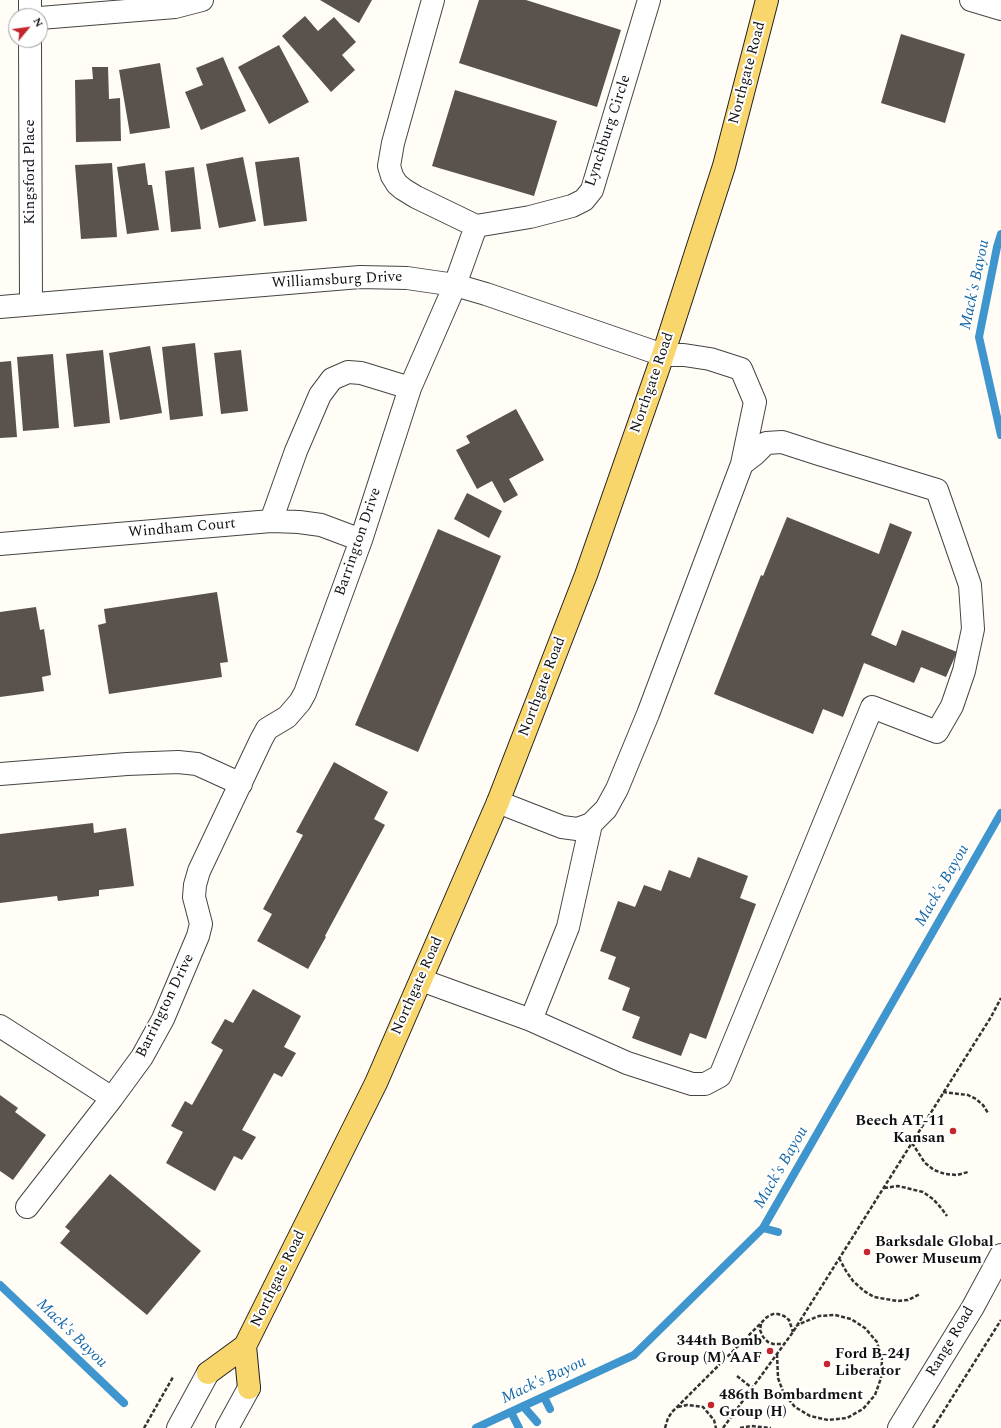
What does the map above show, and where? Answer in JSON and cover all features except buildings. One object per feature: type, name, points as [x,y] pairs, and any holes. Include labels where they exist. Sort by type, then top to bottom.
[{"type":"main road","name":"Northgate Road","points":[[208,1373],[245,1346],[376,1083],[498,802],[586,575],[663,355],[724,166],[767,0]]},
{"type":"main road","points":[[245,1346],[249,1388]]},
{"type":"street","points":[[48,17],[175,7],[202,0]]},
{"type":"street","points":[[433,0],[393,143],[389,166],[392,176],[397,184],[403,189],[416,197],[476,226],[455,285]]},
{"type":"street","name":"Lynchburg Circle","points":[[476,226],[530,217],[572,206],[584,200],[592,190],[649,0]]},
{"type":"street","points":[[971,0],[1001,9]]},
{"type":"street","name":"Kingsford Place","points":[[30,48],[31,304]]},
{"type":"street","name":"Williamsburg Drive","points":[[0,307],[360,277],[406,278],[455,285],[486,294],[663,355],[684,355],[710,359],[741,369],[755,402],[742,464],[648,714],[617,789],[606,809],[591,824]]},
{"type":"street","name":"Barrington Drive","points":[[27,1207],[142,1057],[163,1019],[193,950],[201,924],[194,897],[195,886],[204,860],[267,729],[287,717],[300,702],[305,693],[362,540],[410,388],[455,285]]},
{"type":"street","points":[[271,521],[296,451],[320,395],[332,379],[348,372],[361,373],[410,388]]},
{"type":"street","points":[[421,980],[531,1020],[627,1063],[692,1084],[705,1084],[720,1076],[872,707],[937,732],[952,706],[964,671],[973,629],[970,586],[937,490],[782,442],[766,443],[742,464]]},
{"type":"street","name":"Windham Court","points":[[0,544],[271,521],[299,522],[321,525],[362,540]]},
{"type":"street","points":[[0,774],[127,764],[178,762],[196,764],[241,784]]},
{"type":"street","points":[[498,802],[562,827],[577,829],[591,824]]},
{"type":"street","points":[[531,1020],[568,927],[591,824]]},
{"type":"street","points":[[0,1026],[112,1098]]},
{"type":"street","name":"Range Road","points":[[899,1428],[973,1307],[1001,1254]]},
{"type":"street","points":[[178,1428],[208,1373]]},
{"type":"street","points":[[227,1428],[249,1388]]},
{"type":"path","points":[[723,1428],[792,1332],[884,1188],[991,1017],[1001,998]]},
{"type":"path","points":[[943,1092],[968,1095],[983,1105],[988,1113]]},
{"type":"path","points":[[912,1143],[924,1163],[934,1170],[945,1174],[957,1175],[968,1172]]},
{"type":"path","points":[[884,1188],[898,1186],[923,1192],[933,1199],[947,1216]]},
{"type":"path","points":[[839,1258],[853,1281],[864,1291],[874,1297],[897,1301],[908,1300],[920,1294]]},
{"type":"path","points":[[665,1428],[668,1418],[678,1407],[761,1323],[773,1314],[778,1314],[789,1320],[792,1332]]},
{"type":"path","points":[[777,1354],[778,1378],[784,1394],[795,1407],[810,1416],[828,1420],[847,1418],[863,1409],[875,1395],[882,1378],[882,1360],[877,1342],[865,1328],[851,1319],[835,1315],[819,1316],[795,1327]]},
{"type":"path","points":[[933,1428],[1001,1320]]},
{"type":"path","points":[[761,1323],[760,1330],[763,1337],[768,1342],[773,1344],[784,1344]]},
{"type":"path","points":[[737,1376],[752,1388]]},
{"type":"path","points":[[144,1428],[173,1377]]},
{"type":"path","points":[[678,1407],[687,1405],[703,1407],[714,1420],[716,1428]]},
{"type":"path","points":[[740,1428],[751,1426],[771,1428]]},
{"type":"waterway","name":"Mack's Bayou","points":[[1001,234],[979,337],[1001,435]]},
{"type":"waterway","name":"Mack's Bayou","points":[[476,1428],[634,1355],[763,1228],[1001,813]]},
{"type":"waterway","points":[[763,1228],[778,1232]]},
{"type":"waterway","name":"Mack's Bayou","points":[[0,1285],[124,1403]]},
{"type":"waterway","points":[[544,1397],[550,1409]]},
{"type":"waterway","points":[[523,1406],[537,1422]]},
{"type":"waterway","points":[[511,1412],[519,1428]]},
{"type":"place","name":"Beech AT-11 Kansan","points":[[953,1131]]},
{"type":"place","name":"Barksdale Global Power Museum","points":[[867,1252]]},
{"type":"place","name":"344th Bomb Group (M) AAF","points":[[770,1351]]},
{"type":"place","name":"Ford B-24J Liberator","points":[[827,1364]]},
{"type":"place","name":"486th Bombardment Group (H)","points":[[711,1405]]}]
